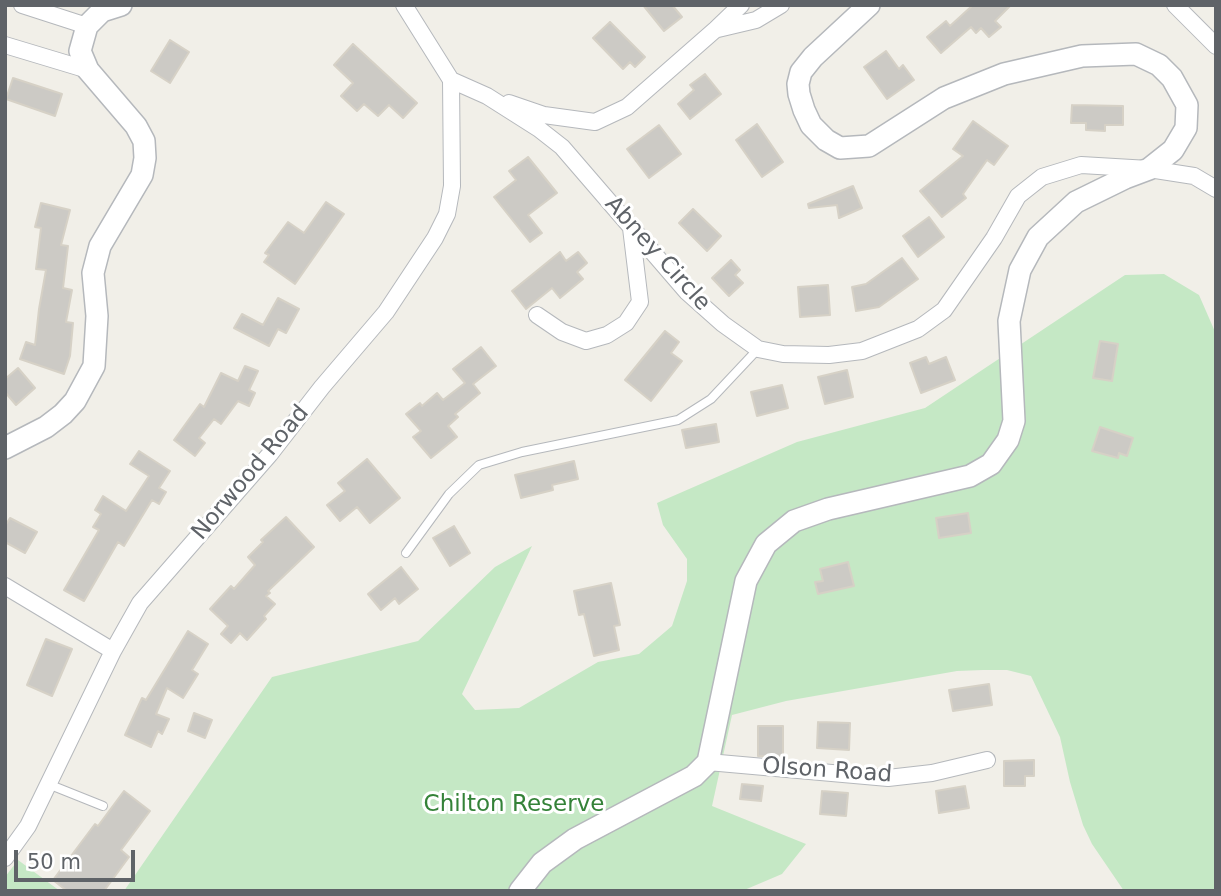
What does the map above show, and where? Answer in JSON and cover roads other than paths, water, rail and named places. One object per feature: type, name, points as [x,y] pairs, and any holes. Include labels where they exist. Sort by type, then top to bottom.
[{"type":"street","points":[[22,5],[87,26]]},
{"type":"street","points":[[5,448],[46,427],[63,414],[75,401],[93,366],[97,316],[93,273],[100,246],[142,175],[145,158],[144,141],[136,126],[88,70],[80,51],[87,26],[102,10],[121,5]]},
{"type":"street","points":[[404,5],[451,80]]},
{"type":"street","name":"Abney Circle","points":[[451,80],[486,96],[544,115],[596,122],[627,107],[741,5]]},
{"type":"street","points":[[716,29],[756,20],[781,5]]},
{"type":"street","points":[[520,891],[542,863],[575,839],[694,776],[708,762],[747,581],[766,544],[794,521],[828,509],[970,476],[991,464],[1008,440],[1014,421],[1009,321],[1020,270],[1038,237],[1076,202],[1149,169],[1173,150],[1186,128],[1187,105],[1171,78],[1159,65],[1136,54],[1082,56],[1004,74],[944,98],[869,146],[840,148],[826,141],[811,125],[804,110],[798,84],[801,72],[813,57],[869,5]]},
{"type":"street","points":[[1175,5],[1216,46]]},
{"type":"street","points":[[5,45],[88,70]]},
{"type":"street","name":"Norwood Road","points":[[5,858],[28,826],[113,652],[140,603],[270,454],[322,387],[386,312],[435,238],[447,214],[453,187],[451,80]]},
{"type":"street","name":"Abney Circle","points":[[486,96],[539,129],[562,147],[687,292],[723,324],[758,349],[783,354],[829,355],[862,351],[918,329],[944,310],[994,238],[1018,196],[1042,177],[1080,165],[1149,169],[1194,176],[1216,189]]},
{"type":"street","points":[[537,315],[562,332],[586,341],[607,335],[626,323],[640,302],[631,228]]},
{"type":"street","points":[[5,586],[113,652]]},
{"type":"street","name":"Olson Road","points":[[708,762],[888,778],[932,773],[987,760]]},
{"type":"lane","points":[[406,553],[449,494],[479,465],[522,452],[678,420],[711,399],[758,349]]},
{"type":"lane","points":[[48,784],[103,806]]},
{"type":"park label","name":"Chilton Reserve","points":[[514,805]]}]
